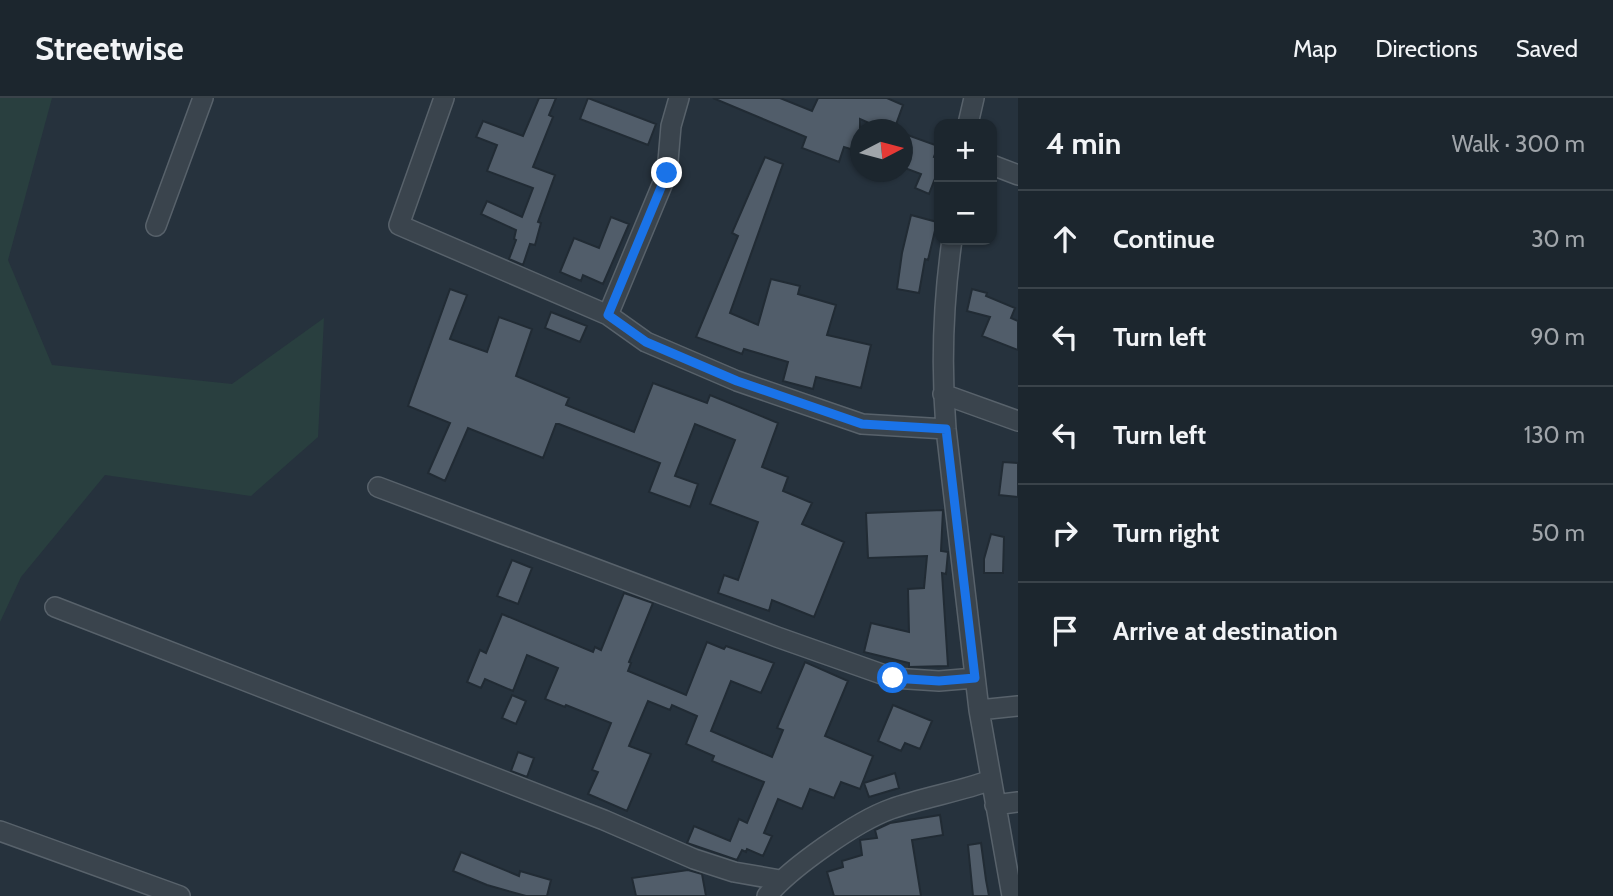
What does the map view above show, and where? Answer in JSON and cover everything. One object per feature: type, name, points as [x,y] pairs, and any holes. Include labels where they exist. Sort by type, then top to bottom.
[{"type":"street","points":[[156,226],[203,98]]},
{"type":"street","points":[[444,98],[399,225],[608,315],[646,342],[737,381],[862,424],[946,429]]},
{"type":"street","points":[[608,315],[667,173],[671,126],[679,98]]},
{"type":"street","points":[[969,119],[974,98]]},
{"type":"street","points":[[997,167],[1018,175]]},
{"type":"street","points":[[952,245],[944,315],[943,394],[946,429],[979,710],[1012,896]]},
{"type":"street","points":[[943,394],[1018,421]]},
{"type":"street","points":[[378,487],[893,678],[939,681],[975,678]]},
{"type":"street","points":[[55,607],[604,820],[694,859],[734,872],[780,880]]},
{"type":"street","points":[[979,710],[1018,706]]},
{"type":"street","points":[[767,896],[780,880],[858,825],[890,809],[991,780]]},
{"type":"street","points":[[995,805],[1018,802]]},
{"type":"street","points":[[0,831],[180,896]]},
{"type":"green space","points":[[0,98],[52,98],[8,260],[52,365],[232,384],[324,318],[318,437],[251,496],[105,475],[21,577],[0,622]]},
{"type":"building","points":[[539,98],[556,98],[549,115],[553,117],[533,167],[555,175],[538,222],[541,223],[535,245],[530,244],[523,265],[509,259],[516,240],[516,230],[481,214],[487,201],[522,217],[533,188],[487,171],[497,145],[476,137],[483,121],[523,136]]},
{"type":"building","points":[[588,98],[656,124],[648,145],[580,119]]},
{"type":"building","points":[[713,98],[780,98],[812,111],[818,98],[887,98],[903,105],[898,119],[850,119],[850,149],[844,147],[839,162],[802,148],[806,137]]},
{"type":"building","points":[[913,137],[934,145],[934,181],[929,194],[915,188],[921,174],[913,171]]},
{"type":"building","points":[[765,157],[783,164],[730,313],[758,325],[771,279],[800,286],[798,294],[836,305],[827,335],[871,345],[861,388],[816,377],[813,389],[783,381],[788,362],[744,349],[742,354],[696,337],[738,236],[732,233]]},
{"type":"building","points":[[911,215],[934,221],[934,235],[928,260],[925,259],[919,293],[897,289]]},
{"type":"building","points":[[611,217],[629,224],[603,284],[583,275],[581,281],[560,272],[574,238],[599,248]]},
{"type":"building","points":[[450,289],[467,295],[450,339],[487,352],[499,317],[532,329],[516,376],[569,398],[566,405],[634,432],[653,383],[707,403],[710,395],[778,423],[762,467],[788,477],[783,491],[812,503],[802,524],[844,542],[814,617],[772,600],[769,611],[718,593],[724,575],[738,580],[758,522],[710,504],[735,440],[695,424],[675,476],[698,484],[690,507],[649,492],[660,463],[559,424],[556,424],[543,458],[468,428],[445,481],[428,473],[450,423],[408,406]]},
{"type":"building","points":[[972,289],[987,293],[986,296],[1015,308],[1011,318],[1018,321],[1018,350],[982,336],[990,317],[967,311]]},
{"type":"building","points":[[551,312],[587,326],[580,342],[545,328]]},
{"type":"building","points":[[1003,462],[1018,463],[1018,497],[999,495]]},
{"type":"building","points":[[943,510],[941,551],[948,552],[946,574],[942,573],[948,666],[909,667],[909,663],[864,652],[871,623],[909,632],[908,589],[924,588],[927,556],[868,558],[866,513]]},
{"type":"building","points":[[991,534],[1004,537],[1003,573],[984,573],[984,559]]},
{"type":"building","points":[[512,560],[532,568],[518,604],[497,596]]},
{"type":"building","points":[[624,593],[653,603],[629,662],[628,671],[686,695],[707,642],[774,663],[761,693],[731,681],[711,731],[772,757],[783,730],[777,728],[805,662],[848,681],[825,736],[873,756],[860,789],[841,782],[834,798],[810,789],[802,809],[778,799],[764,833],[772,836],[763,856],[747,849],[746,852],[742,850],[737,860],[687,843],[694,826],[730,841],[739,819],[747,823],[764,782],[712,761],[714,756],[686,744],[697,716],[672,705],[670,710],[648,701],[629,746],[651,754],[627,811],[588,794],[598,772],[592,770],[611,723],[545,699],[558,668],[527,655],[513,691],[485,679],[481,688],[467,682],[480,650],[486,653],[502,614],[593,652],[595,647],[601,650]]},
{"type":"building","points":[[512,695],[526,701],[516,724],[502,718]]},
{"type":"building","points":[[893,705],[932,721],[920,749],[905,743],[901,751],[878,741]]},
{"type":"building","points":[[518,752],[534,758],[527,777],[511,771]]},
{"type":"building","points":[[895,773],[899,788],[869,797],[864,783]]},
{"type":"building","points":[[940,815],[943,835],[912,840],[921,896],[834,896],[827,872],[843,867],[842,861],[862,855],[860,840],[877,838],[875,830],[890,823]]},
{"type":"building","points":[[981,843],[989,896],[973,896],[968,845]]},
{"type":"building","points":[[461,852],[519,876],[520,871],[551,880],[547,896],[526,896],[487,885],[453,871]]},
{"type":"building","points":[[688,870],[702,874],[706,896],[636,896],[632,878]]},
{"type":"route","points":[[667,173],[608,315],[646,342],[737,381],[862,424],[946,429],[975,678],[939,681],[893,678]]}]
